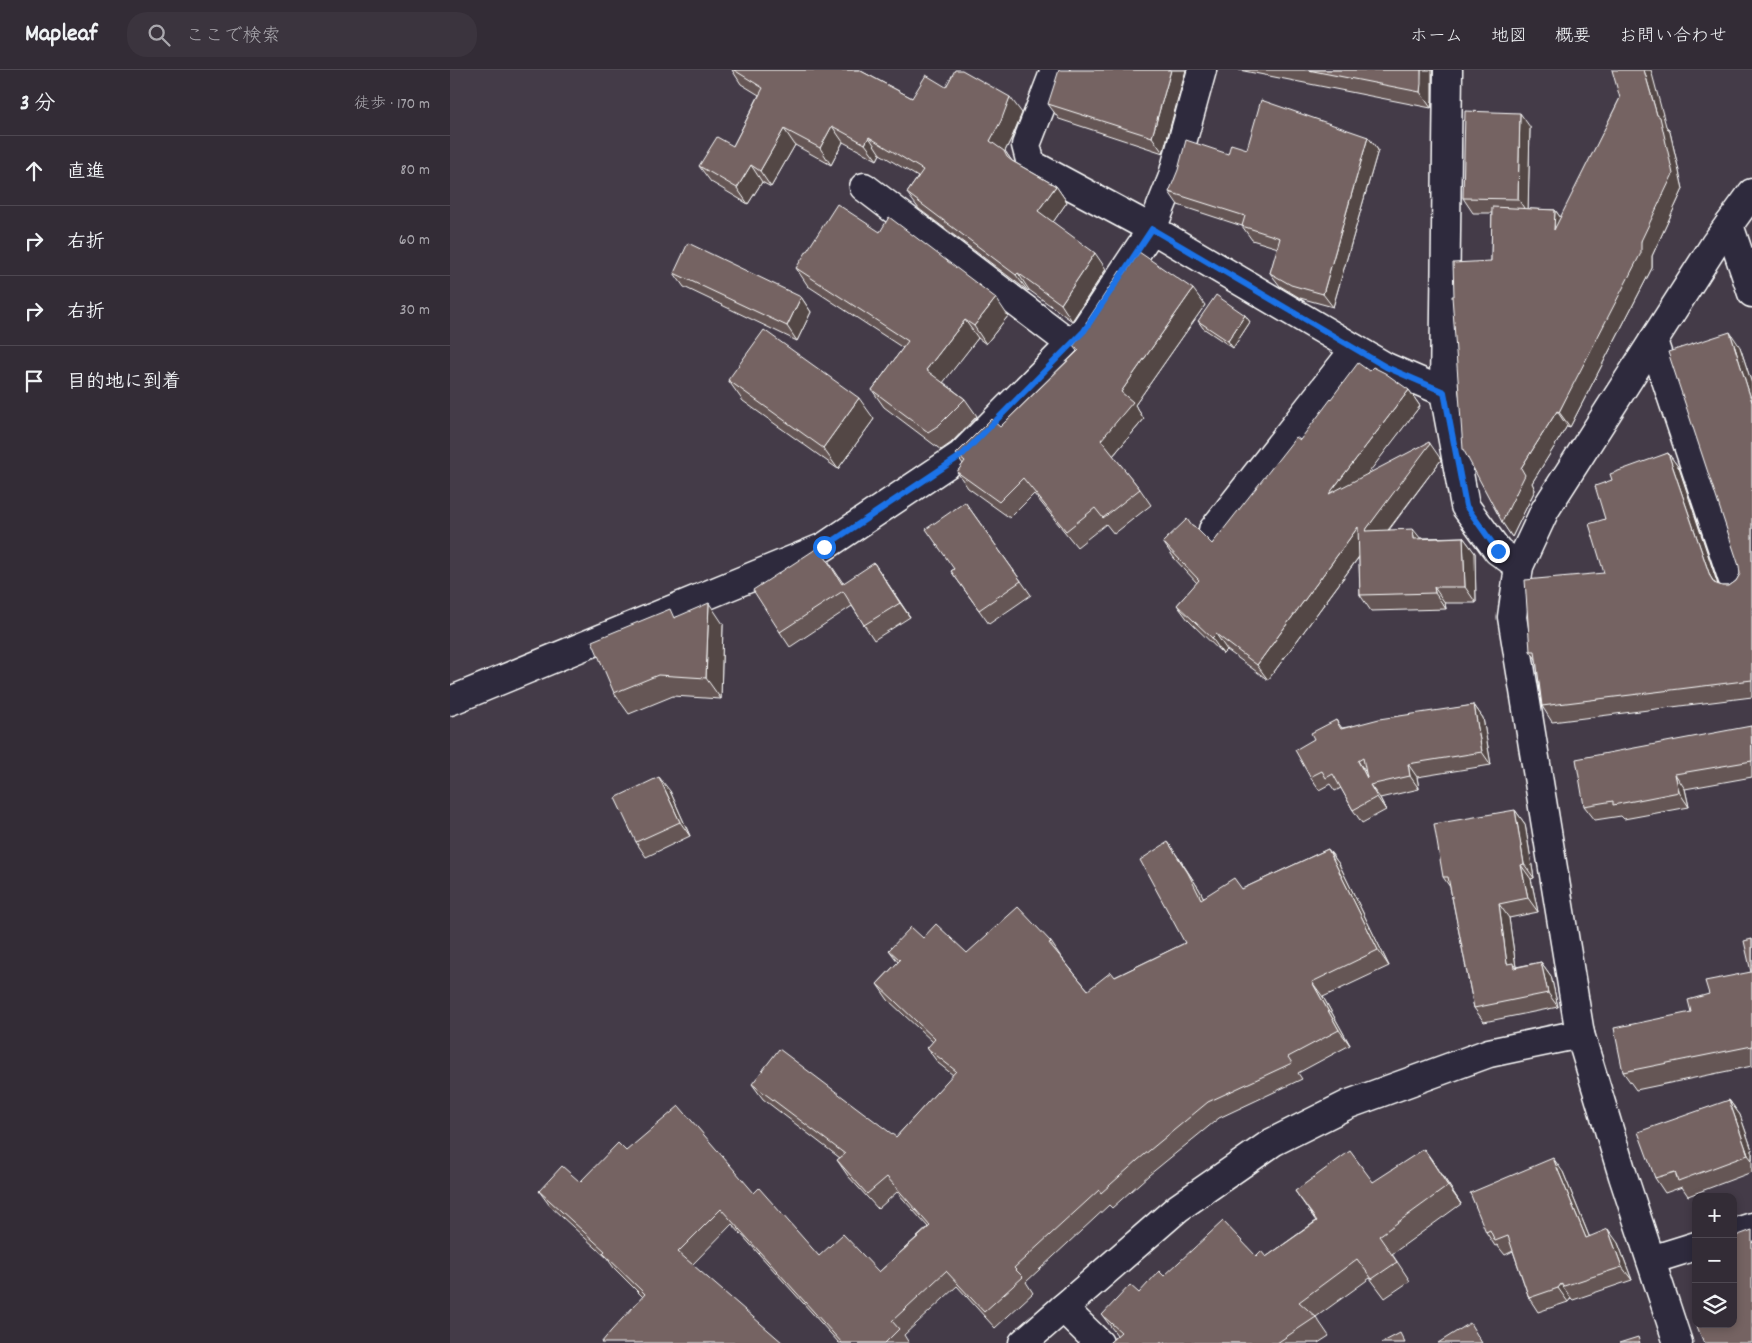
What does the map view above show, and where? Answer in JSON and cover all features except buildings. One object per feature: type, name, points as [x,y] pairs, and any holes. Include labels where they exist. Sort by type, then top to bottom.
[{"type":"street","points":[[1055,70],[1026,145],[1031,164],[1152,229],[1386,367],[1444,392]]},
{"type":"street","points":[[450,701],[824,547],[962,455],[1084,331],[1152,229],[1172,179],[1202,70]]},
{"type":"street","points":[[1448,70],[1444,392],[1466,506],[1498,551],[1518,566]]},
{"type":"street","points":[[864,187],[1070,344]]},
{"type":"street","points":[[1678,1343],[1580,1034],[1512,617],[1518,566],[1544,510],[1729,225],[1751,196]]},
{"type":"street","points":[[1729,225],[1752,293]]},
{"type":"street","points":[[1653,341],[1734,586]]},
{"type":"street","points":[[1213,530],[1355,349]]},
{"type":"street","points":[[1023,1343],[1178,1208],[1273,1142],[1349,1104],[1489,1053],[1580,1034]]},
{"type":"street","points":[[1737,1232],[1752,1227]]},
{"type":"street","points":[[1651,1260],[1692,1247]]},
{"type":"street","points":[[1063,1308],[1099,1343]]},
{"type":"route","points":[[824,547],[962,455],[1084,331],[1152,229],[1386,367],[1444,392],[1466,506],[1498,551]]}]
